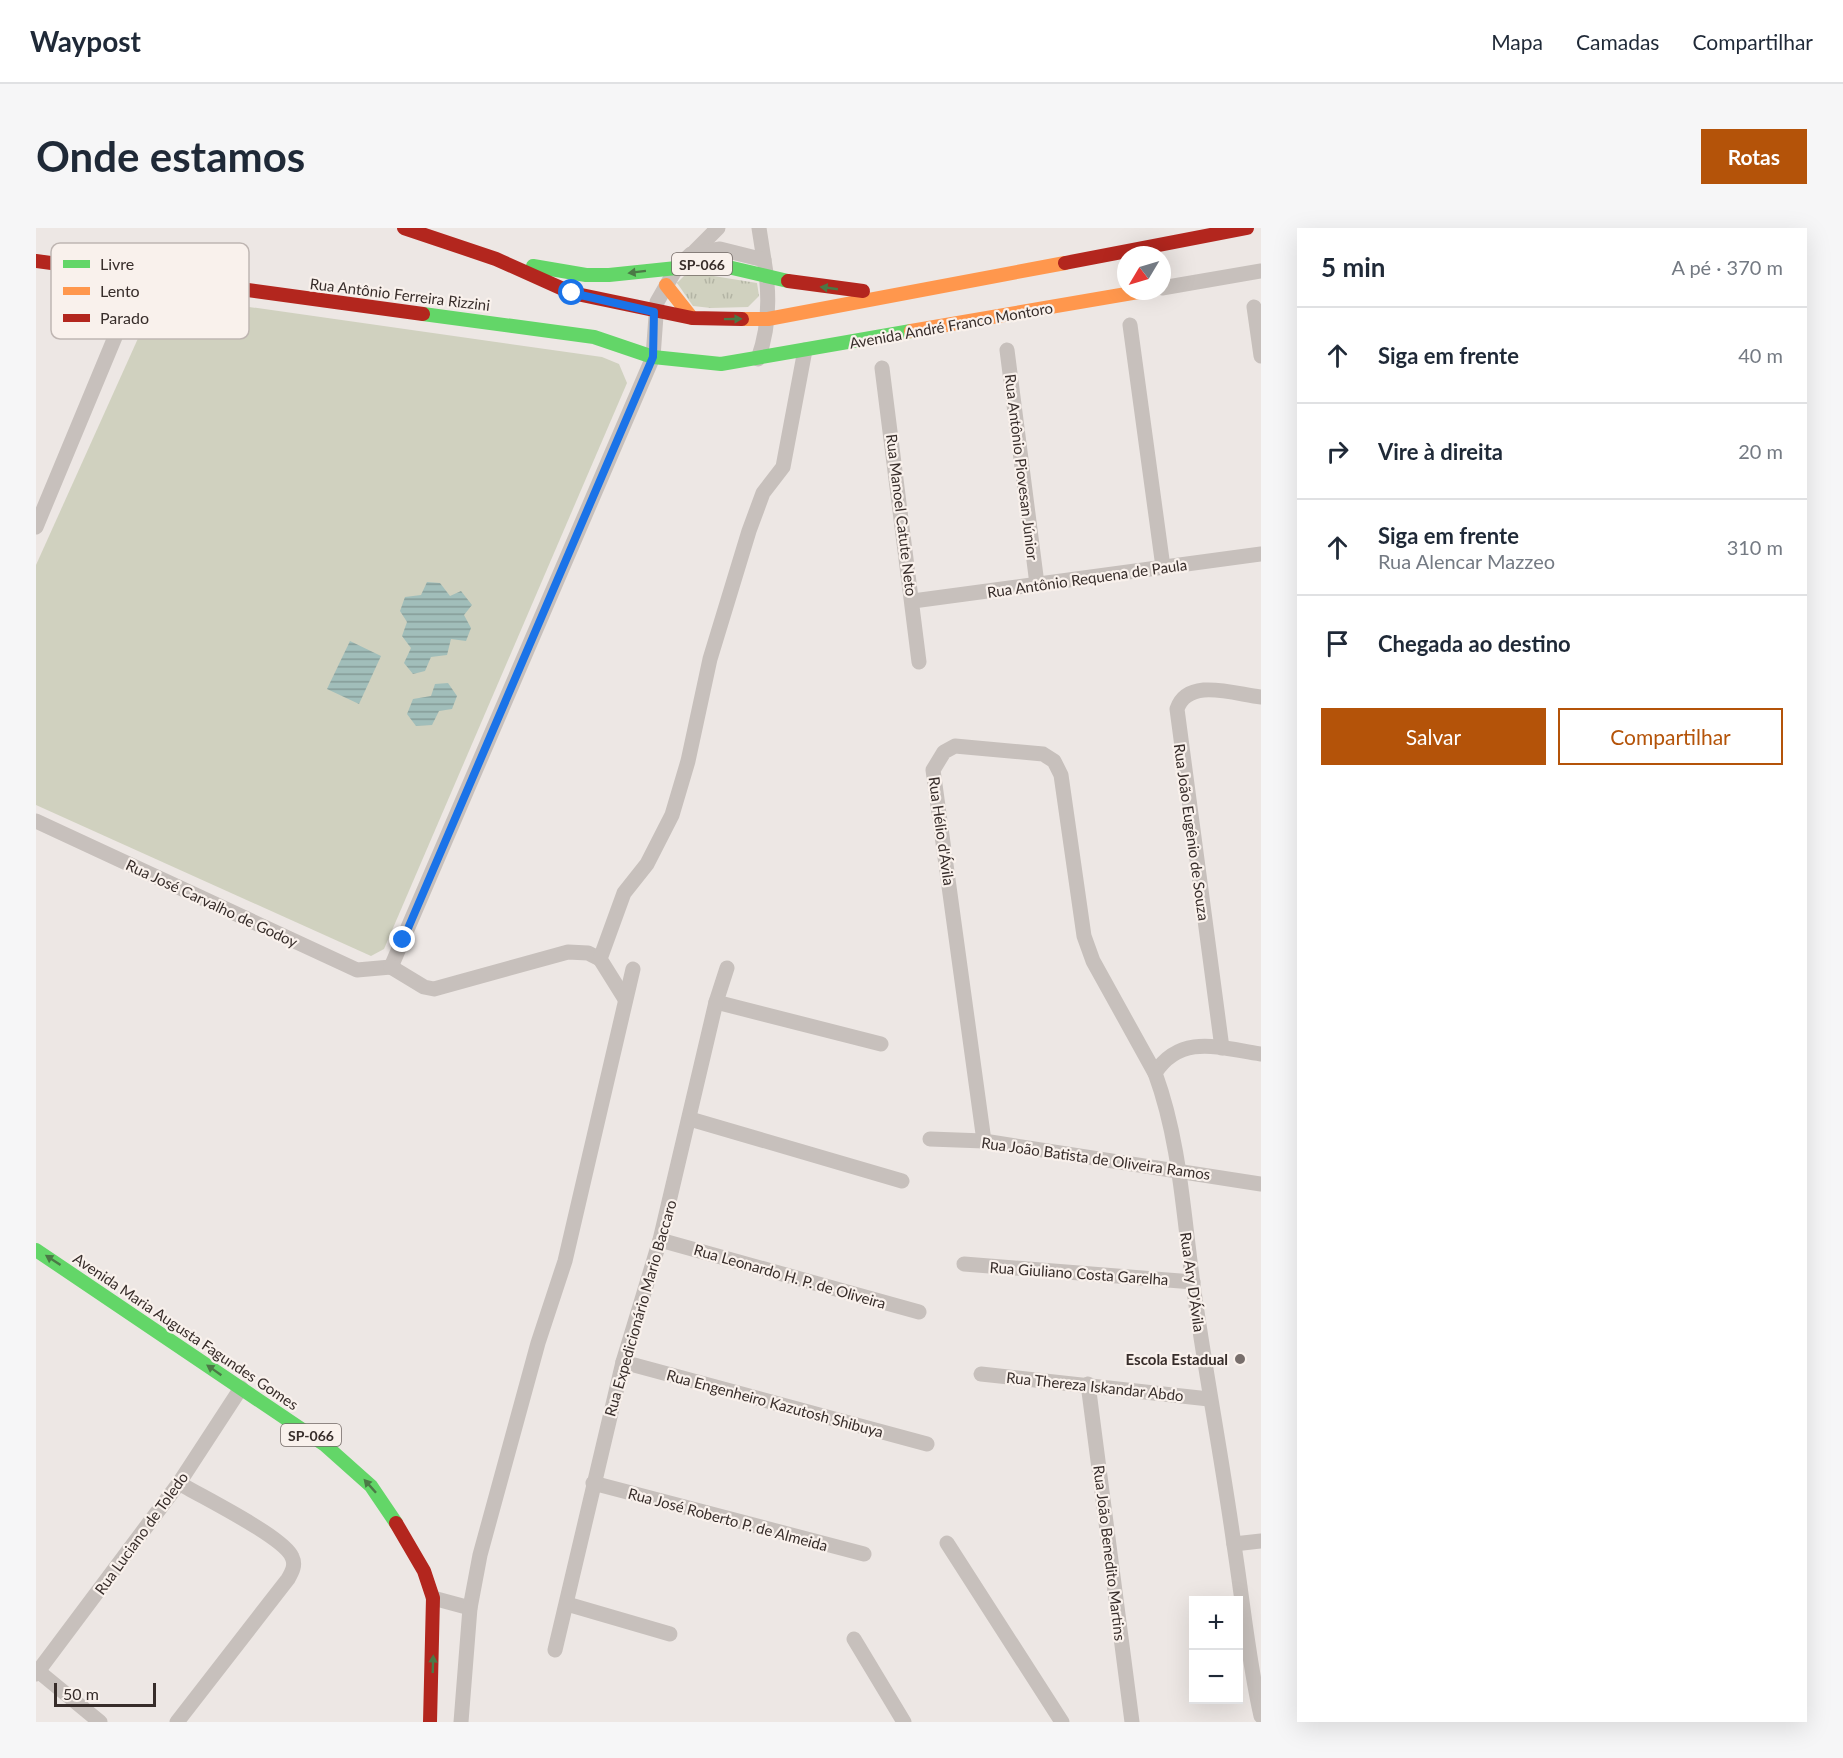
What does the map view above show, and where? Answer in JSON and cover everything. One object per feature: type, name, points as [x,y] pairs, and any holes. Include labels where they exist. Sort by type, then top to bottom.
[{"type":"main road","name":"SP-066","points":[[404,228],[495,259],[572,293],[654,312],[692,318],[768,319],[1247,228]]},
{"type":"main road","name":"SP-066","points":[[495,259],[586,275],[716,264],[837,290],[909,291]]},
{"type":"main road","name":"Rua Antônio Ferreira Rizzini","points":[[36,261],[51,263]]},
{"type":"main road","points":[[666,285],[692,318]]},
{"type":"main road","name":"Rua Antônio Ferreira Rizzini","points":[[249,292],[594,337],[653,357],[721,364],[758,359]]},
{"type":"main road","name":"Avenida André Franco Montoro","points":[[758,359],[1117,296]]},
{"type":"main road","name":"Avenida Maria Augusta Fagundes Gomes","points":[[36,1250],[325,1445],[371,1486],[409,1541],[424,1571],[433,1598],[430,1722]]},
{"type":"street","points":[[625,999],[600,958],[588,953],[568,952],[434,989],[424,987],[392,967],[653,357],[654,312],[677,267],[718,228]]},
{"type":"street","points":[[755,230],[767,276],[768,319],[758,359]]},
{"type":"street","points":[[691,254],[720,249],[764,260]]},
{"type":"street","points":[[1171,286],[1261,271]]},
{"type":"street","points":[[1254,307],[1261,356]]},
{"type":"street","points":[[1130,325],[1163,567]]},
{"type":"street","points":[[36,527],[115,339]]},
{"type":"street","points":[[600,958],[624,893],[647,864],[672,815],[688,761],[710,659],[749,531],[763,493],[783,467],[805,350]]},
{"type":"street","name":"Rua Antônio Piovesan Júnior","points":[[1007,350],[1037,584]]},
{"type":"street","name":"Rua Manoel Catute Neto","points":[[882,368],[919,662]]},
{"type":"street","name":"Rua Antônio Requena de Paula","points":[[913,601],[1261,554]]},
{"type":"street","name":"Rua João Eugênio de Souza","points":[[1222,1048],[1177,710],[1181,698],[1191,692],[1204,690],[1261,697]]},
{"type":"street","name":"Rua Hélio d'Ávila","points":[[984,1141],[933,770],[944,752],[955,747],[1043,754],[1054,761],[1060,776],[1084,936],[1093,961],[1155,1073]]},
{"type":"street","name":"Rua José Carvalho de Godoy","points":[[36,821],[357,970],[392,967]]},
{"type":"street","name":"Rua Expedicionário Mario Baccaro","points":[[555,1650],[622,1362],[660,1240],[727,968]]},
{"type":"street","points":[[460,1722],[470,1608],[480,1555],[508,1451],[565,1261],[633,969]]},
{"type":"street","points":[[717,1002],[881,1044]]},
{"type":"street","points":[[1155,1073],[1164,1059],[1178,1050],[1192,1046],[1261,1054]]},
{"type":"street","name":"Rua Ary D'Ávila","points":[[1155,1073],[1167,1107],[1179,1169],[1209,1399],[1255,1668],[1261,1716]]},
{"type":"street","points":[[690,1119],[902,1181]]},
{"type":"street","name":"Rua João Batista de Oliveira Ramos","points":[[930,1139],[984,1141],[1179,1169],[1261,1184]]},
{"type":"street","name":"Rua Leonardo H. P. de Oliveira","points":[[660,1240],[919,1312]]},
{"type":"street","name":"Rua Giuliano Costa Garelha","points":[[964,1264],[1192,1281]]},
{"type":"street","name":"Rua Engenheiro Kazutosh Shibuya","points":[[622,1362],[927,1444]]},
{"type":"street","name":"Rua Thereza Iskandar Abdo","points":[[981,1374],[1209,1399]]},
{"type":"street","name":"Rua João Benedito Martins","points":[[1088,1384],[1132,1722]]},
{"type":"street","name":"Rua Luciano de Toledo","points":[[37,1672],[179,1484],[241,1388]]},
{"type":"street","name":"Rua José Roberto P. de Almeida","points":[[593,1483],[864,1554]]},
{"type":"street","points":[[177,1722],[288,1579],[294,1560],[280,1542],[179,1484]]},
{"type":"street","points":[[1234,1544],[1261,1541]]},
{"type":"street","points":[[947,1543],[1062,1722]]},
{"type":"street","points":[[433,1598],[470,1608]]},
{"type":"street","points":[[567,1604],[670,1634]]},
{"type":"street","points":[[854,1639],[904,1722]]},
{"type":"street","points":[[37,1672],[100,1722]]},
{"type":"green space","points":[[695,273],[757,283],[759,296],[748,307],[693,306],[677,283],[684,276]]},
{"type":"green space","points":[[249,307],[602,357],[619,364],[627,383],[384,949],[371,956],[36,805],[36,565],[138,339],[249,339]]},
{"type":"water","points":[[427,582],[440,583],[450,596],[461,591],[472,605],[464,615],[471,628],[466,641],[451,639],[447,655],[431,657],[425,671],[413,674],[404,663],[411,648],[402,636],[407,622],[400,611],[405,597],[421,595]]},
{"type":"water","points":[[350,641],[381,656],[359,704],[327,689]]},
{"type":"water","points":[[448,683],[457,696],[452,709],[439,711],[432,725],[416,726],[407,714],[413,699],[431,696],[435,684]]},
{"type":"traffic: fast","points":[[533,266],[586,275],[609,275],[715,264],[788,281]]},
{"type":"traffic: fast","points":[[423,314],[594,337],[653,357],[721,364],[911,331]]},
{"type":"traffic: fast","points":[[36,1250],[325,1445],[371,1486],[396,1523]]},
{"type":"traffic: slow","points":[[742,319],[768,319],[1065,263]]},
{"type":"traffic: slow","points":[[666,285],[692,318]]},
{"type":"traffic: slow","points":[[911,331],[1117,296]]},
{"type":"traffic: jam","points":[[404,228],[496,259],[572,293],[692,318],[742,319]]},
{"type":"traffic: jam","points":[[1065,263],[1247,228]]},
{"type":"traffic: jam","points":[[36,261],[51,263]]},
{"type":"traffic: jam","points":[[788,281],[863,291]]},
{"type":"traffic: jam","points":[[249,290],[423,314]]},
{"type":"traffic: jam","points":[[396,1523],[424,1571],[433,1598],[430,1722]]},
{"type":"place","name":"Escola Estadual","points":[[1240,1359]]},
{"type":"route","points":[[403,940],[653,357],[654,312],[572,293]]}]
